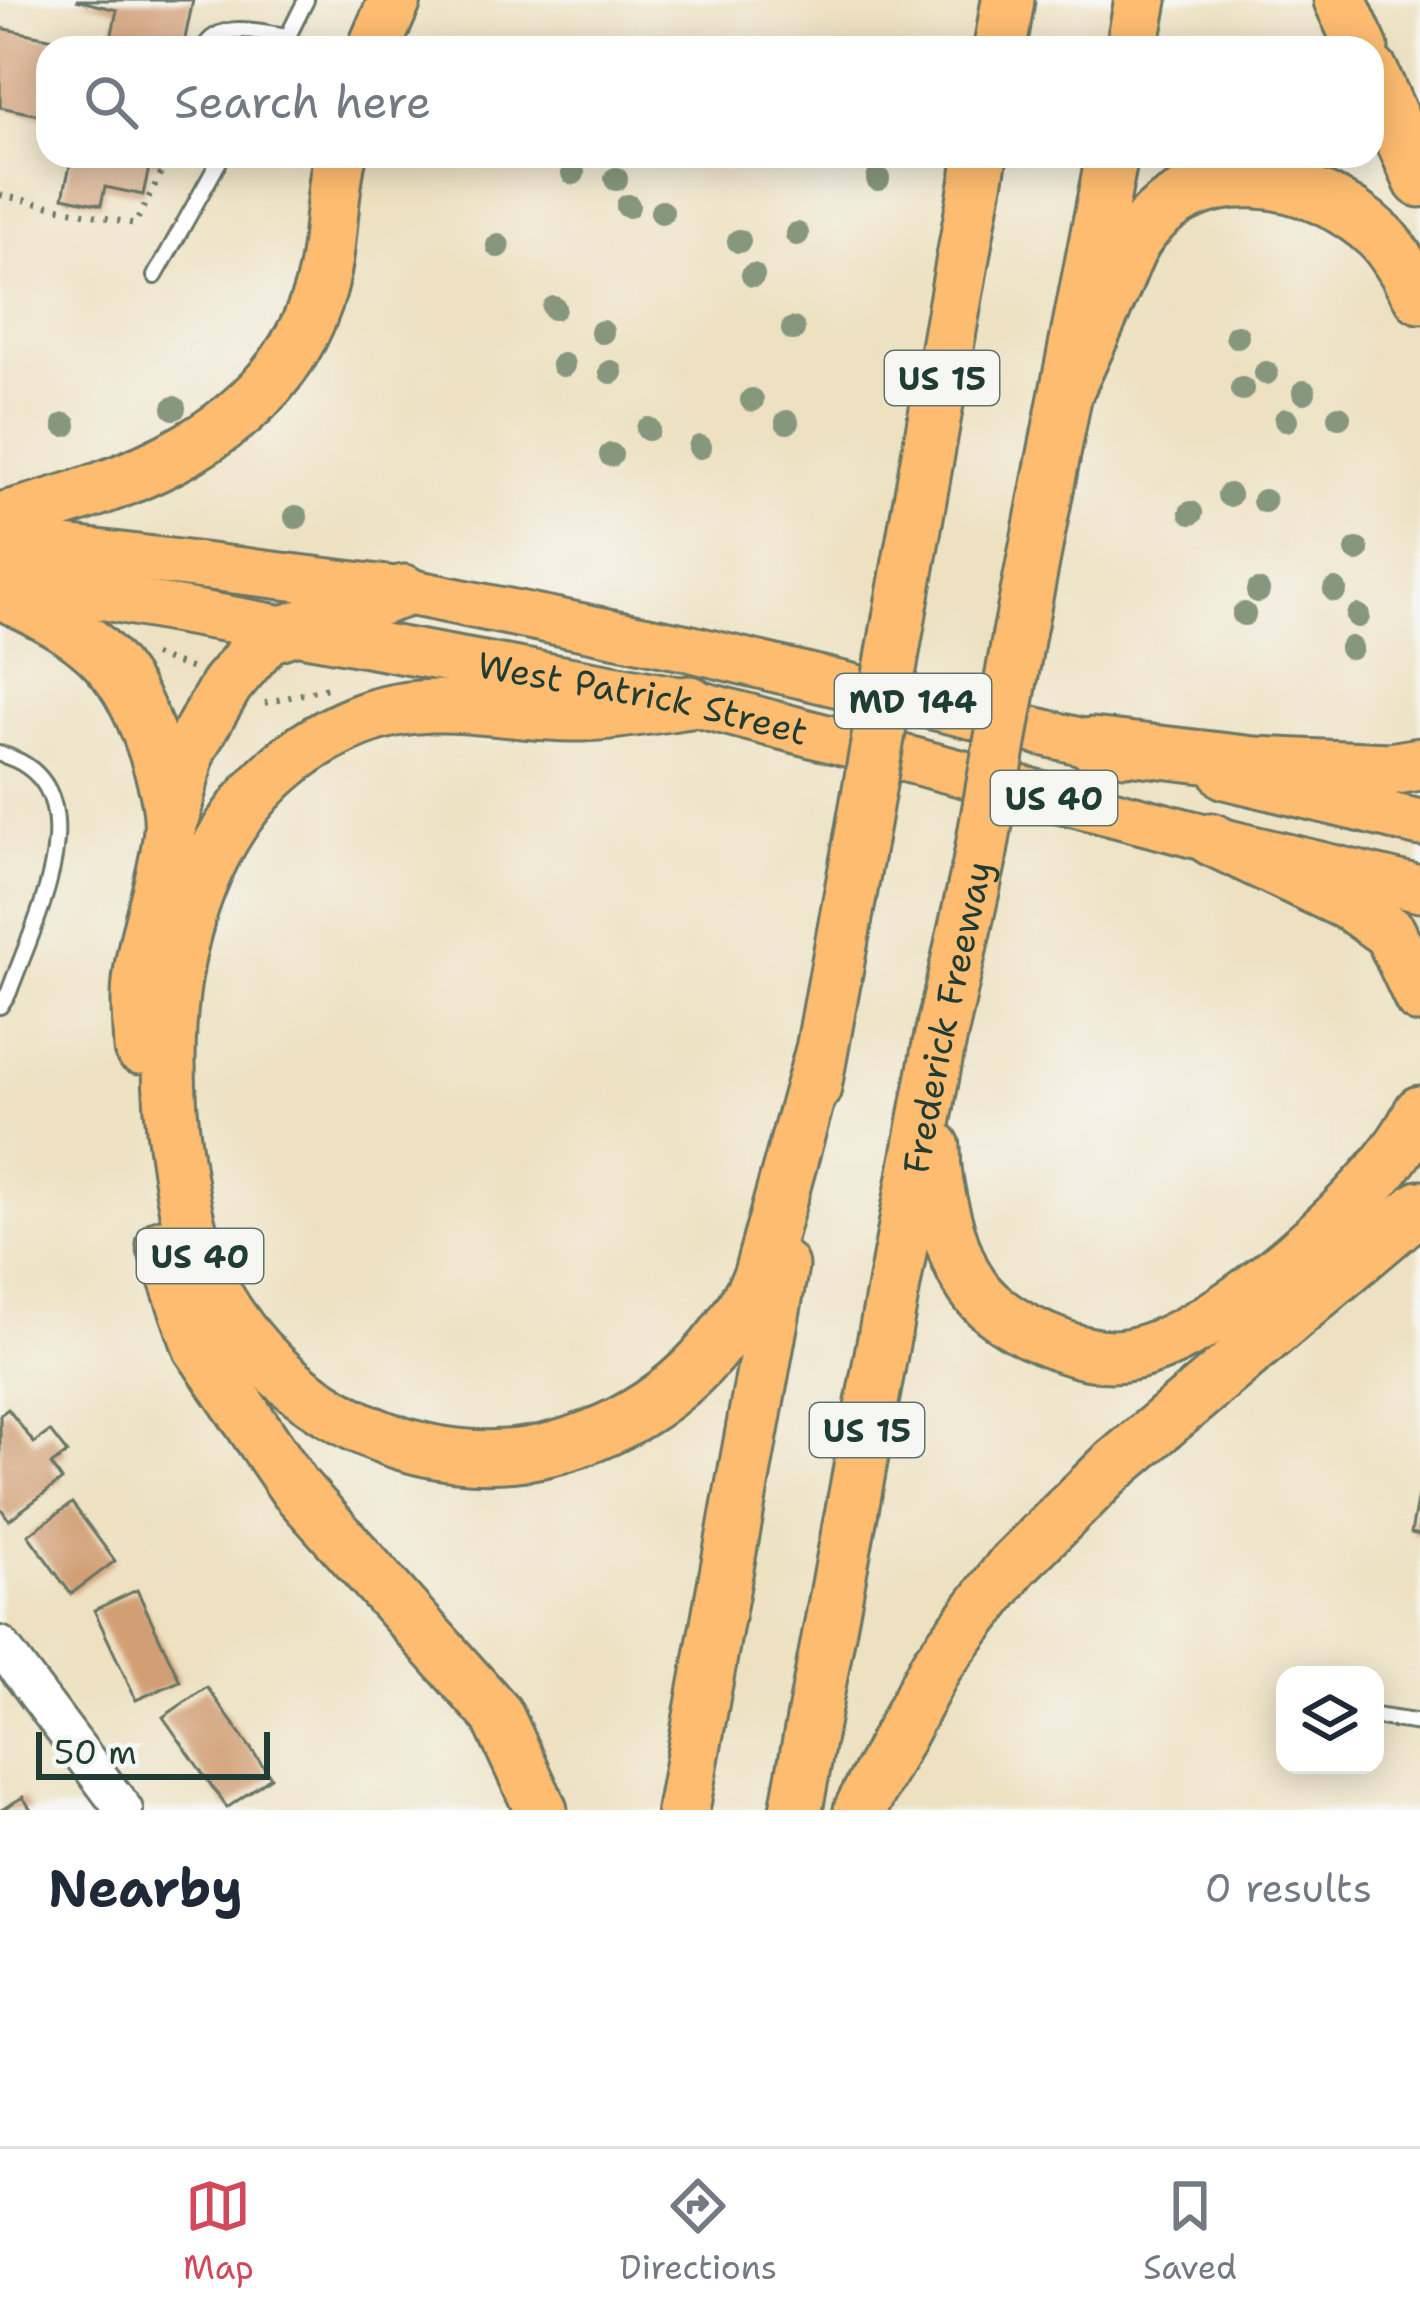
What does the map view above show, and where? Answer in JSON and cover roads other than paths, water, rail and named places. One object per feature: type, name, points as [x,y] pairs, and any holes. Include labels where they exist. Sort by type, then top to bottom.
[{"type":"highway","points":[[379,36],[395,0]]},
{"type":"highway","points":[[1002,36],[1008,0]]},
{"type":"highway","points":[[1134,36],[1141,0]]},
{"type":"highway","points":[[1340,0],[1356,36]]},
{"type":"highway","points":[[1384,99],[1420,181]]},
{"type":"highway","points":[[0,519],[131,478],[199,444],[259,396],[304,334],[319,296],[338,168]]},
{"type":"highway","name":"US 15","points":[[683,1810],[979,168]]},
{"type":"highway","name":"Frederick Freeway","points":[[796,1810],[1110,168]]},
{"type":"highway","points":[[1069,389],[1136,240],[1159,214],[1191,192],[1228,182],[1303,189],[1343,207],[1383,239],[1420,297]]},
{"type":"highway","points":[[404,591],[266,638],[227,684],[189,750],[139,977],[140,1078],[156,1227],[199,1348],[296,1488],[497,1715],[541,1810]]},
{"type":"highway","points":[[0,592],[61,621],[112,664],[145,721],[161,770],[171,827]]},
{"type":"highway","name":"US 40","points":[[690,702],[580,715],[470,704],[397,708],[315,741],[251,798],[221,838],[184,925],[170,1030],[178,1172],[188,1220],[210,1282],[247,1339],[274,1370],[299,1392],[379,1436],[407,1446],[472,1455],[546,1450],[579,1441],[650,1409],[678,1387],[746,1306],[759,1277],[821,1053]]},
{"type":"highway","points":[[1092,744],[1255,763],[1390,770],[1420,764]]},
{"type":"highway","points":[[1211,839],[1352,906],[1390,933],[1420,997]]},
{"type":"highway","points":[[938,1049],[934,1177],[957,1267],[986,1305],[1023,1329],[1101,1357],[1174,1342],[1233,1306],[1324,1230],[1405,1142],[1420,1112]]},
{"type":"highway","points":[[860,1810],[936,1666],[1012,1565],[1110,1469],[1420,1207]]},
{"type":"main road","name":"West Patrick Street","points":[[0,541],[404,591],[688,648],[1420,823]]},
{"type":"main road","name":"West Patrick Street","points":[[0,578],[690,702],[1420,889]]},
{"type":"street","points":[[0,1645],[124,1810]]},
{"type":"lane","points":[[288,36],[305,0]]},
{"type":"lane","points":[[212,36],[226,29],[258,36]]},
{"type":"lane","points":[[155,276],[215,168]]},
{"type":"lane","points":[[0,754],[22,760],[40,779],[58,816],[58,852],[0,1006]]},
{"type":"lane","points":[[1384,1718],[1420,1724]]}]
